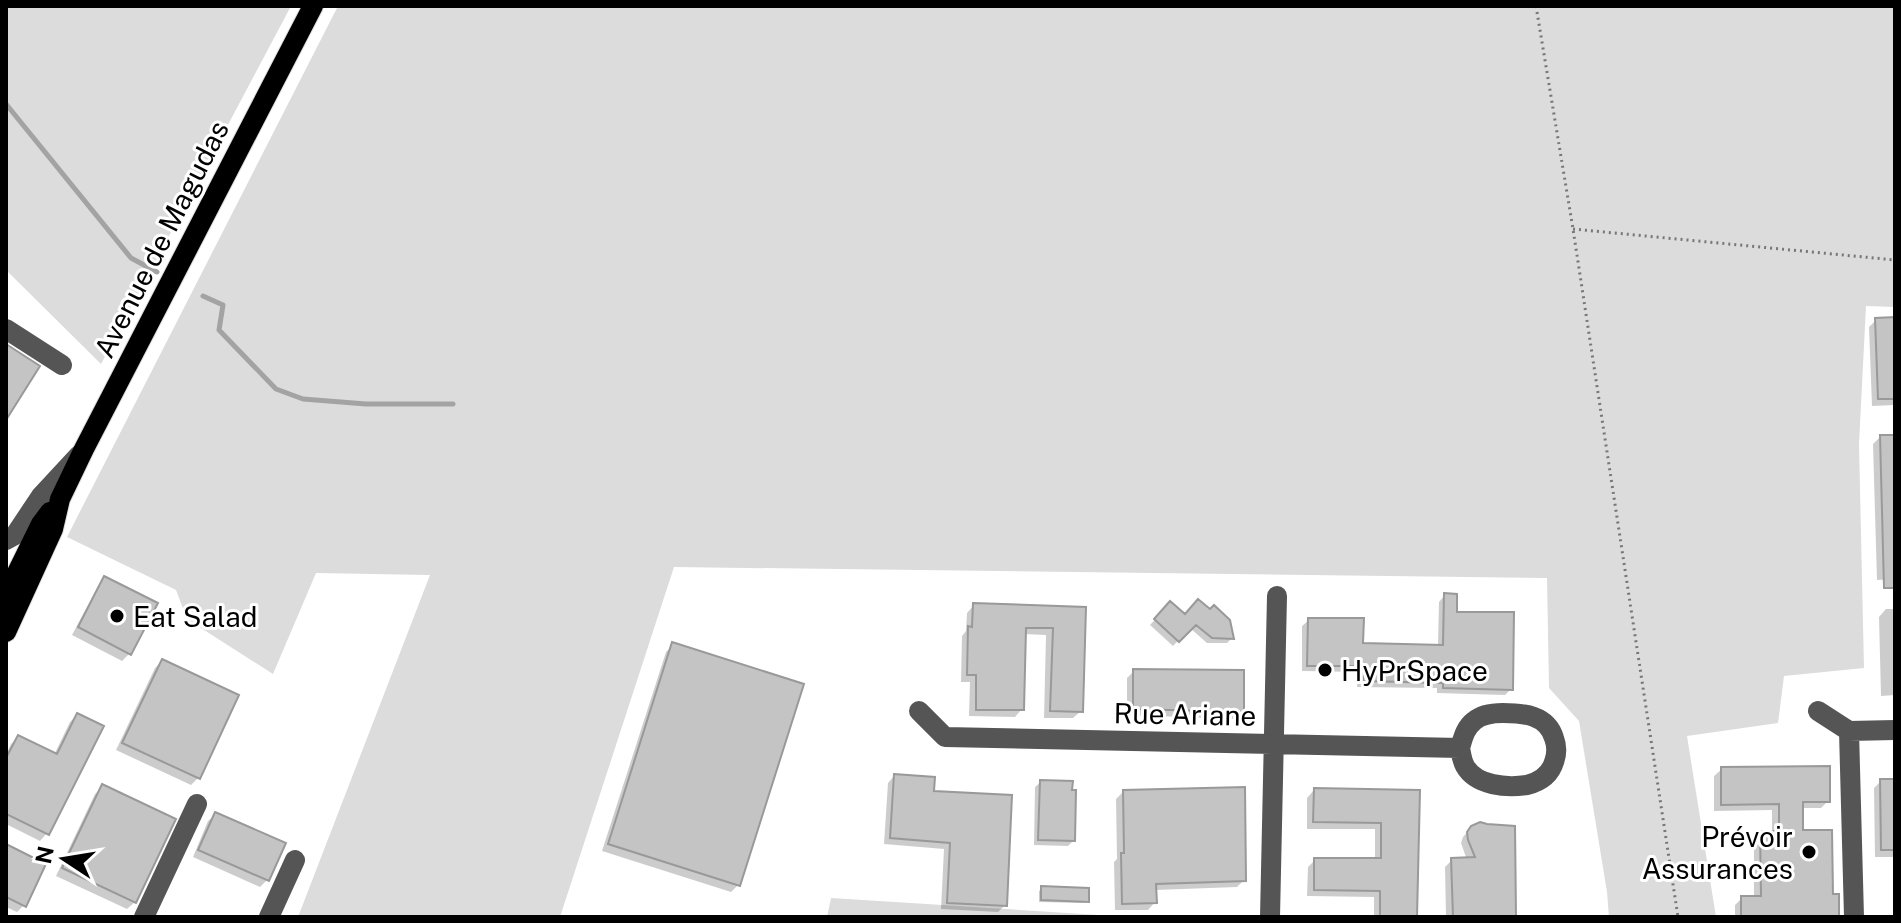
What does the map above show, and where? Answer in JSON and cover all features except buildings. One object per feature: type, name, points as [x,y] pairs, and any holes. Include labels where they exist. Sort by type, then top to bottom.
[{"type":"main road","name":"Avenue de Magudas","points":[[6,595],[41,524],[60,499],[313,6]]},
{"type":"main road","name":"Avenue de Magudas","points":[[6,632],[53,529],[60,499]]},
{"type":"street","points":[[6,329],[62,365]]},
{"type":"street","points":[[6,540],[15,535],[41,496],[84,449]]},
{"type":"street","points":[[1270,917],[1277,596]]},
{"type":"street","name":"Rue Ariane","points":[[919,711],[945,737],[1460,748]]},
{"type":"street","points":[[1818,711],[1849,731],[1895,730]]},
{"type":"street","points":[[1493,713],[1521,713],[1538,717],[1548,726],[1557,747],[1552,768],[1544,777],[1520,786],[1488,784],[1476,779],[1465,766],[1460,748],[1464,733],[1473,721],[1493,713]]},
{"type":"street","points":[[1849,731],[1854,917]]},
{"type":"street","points":[[144,917],[197,804]]},
{"type":"street","points":[[269,917],[295,860]]},
{"type":"path","points":[[1536,6],[1678,917]]},
{"type":"path","points":[[1573,229],[1895,260]]},
{"type":"shaded area","points":[[6,6],[291,6],[101,364],[6,270]]},
{"type":"shaded area","points":[[338,6],[1895,6],[1895,307],[1866,306],[1859,444],[1864,668],[1784,676],[1778,723],[1687,736],[1716,917],[1609,917],[1579,721],[1549,688],[1547,578],[674,567],[560,917],[298,917],[430,575],[316,573],[273,674],[187,619],[176,590],[67,537]]},
{"type":"shaded area","points":[[831,898],[1099,915],[1099,917],[827,917]]},
{"type":"waterway","points":[[6,104],[131,258],[157,272]]},
{"type":"waterway","points":[[203,296],[223,305],[219,330],[276,389],[303,399],[366,404],[453,404]]},
{"type":"place","name":"Eat Salad","points":[[117,616]]},
{"type":"place","name":"HyPrSpace","points":[[1325,670]]},
{"type":"place","name":"Prévoir Assurances","points":[[1809,852]]}]
